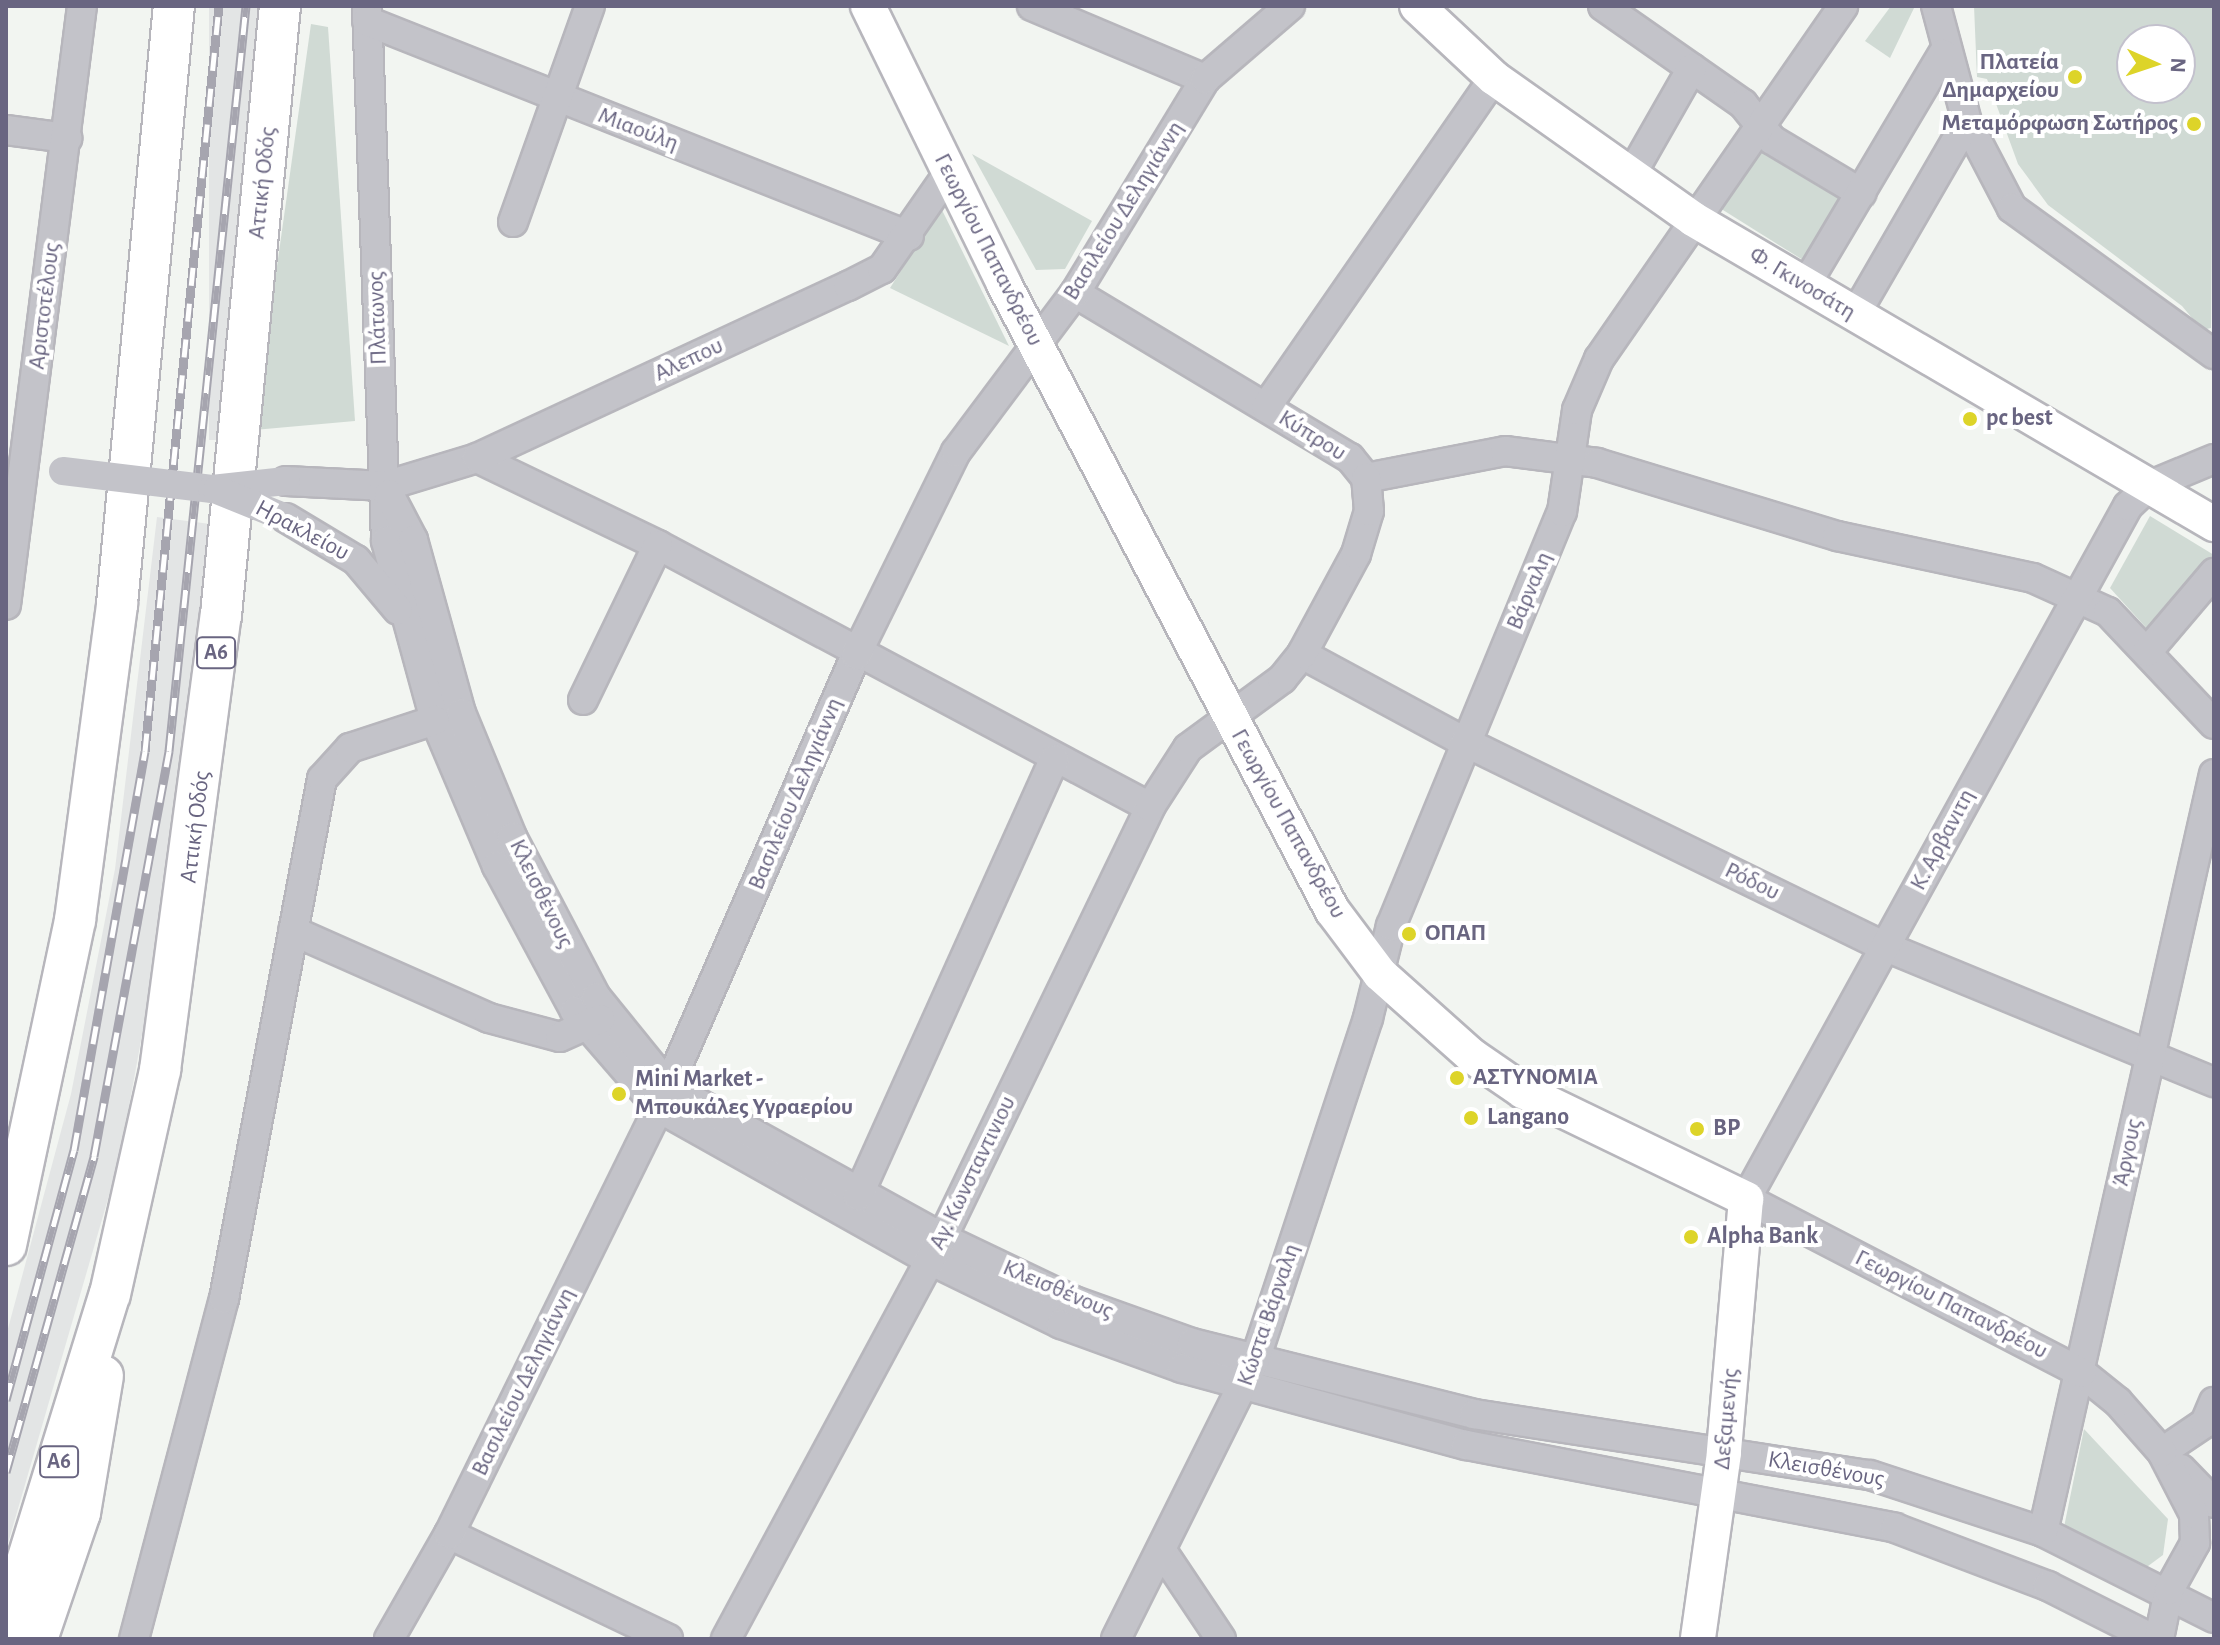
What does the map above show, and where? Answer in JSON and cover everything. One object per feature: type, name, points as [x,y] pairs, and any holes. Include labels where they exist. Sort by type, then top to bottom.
[{"type":"highway","points":[[6,1245],[75,920],[117,604],[174,6]]},
{"type":"highway","name":"Αττική Οδός","points":[[6,1629],[110,1294],[186,914],[280,6]]},
{"type":"highway","points":[[37,1639],[80,1513],[98,1427],[110,1294]]},
{"type":"main road","name":"Γεωργίου Παπανδρέου","points":[[868,6],[948,174],[1228,717],[1332,910],[1380,974],[1425,1019],[1523,1091],[1746,1199]]},
{"type":"main road","name":"Φ. Γκινοσάτη","points":[[1417,6],[1494,78],[1693,219],[2214,524]]},
{"type":"main road","name":"Δεξαμενής","points":[[1698,1639],[1720,1492],[1746,1199]]},
{"type":"street","name":"Αριστοτέλους","points":[[6,605],[15,465],[67,138],[82,6]]},
{"type":"street","points":[[513,222],[590,6]]},
{"type":"street","points":[[1032,6],[1205,79]]},
{"type":"street","name":"Βασιλείου Δεληγιάννη","points":[[389,1639],[449,1534],[664,1098],[856,655],[956,452],[1075,293],[1205,79],[1290,6]]},
{"type":"street","points":[[1603,6],[1743,104],[1758,125],[1861,193]]},
{"type":"street","name":"Βάρναλη","points":[[1380,974],[1391,926],[1562,512],[1577,410],[1599,359],[1843,6]]},
{"type":"street","points":[[1936,6],[1943,54],[1967,122],[2012,208],[2214,354]]},
{"type":"street","name":"Μιαούλη","points":[[367,13],[557,98],[909,236]]},
{"type":"street","name":"Πλάτωνος","points":[[367,13],[386,541],[409,627]]},
{"type":"street","points":[[1805,286],[1943,54]]},
{"type":"street","points":[[1631,175],[1692,68]]},
{"type":"street","points":[[1266,407],[1494,78]]},
{"type":"street","points":[[1855,315],[1967,122]]},
{"type":"street","points":[[6,130],[67,138]]},
{"type":"street","name":"Αλεπου","points":[[385,486],[477,458],[882,269],[909,236],[948,174]]},
{"type":"street","name":"Κύπρου","points":[[1075,293],[1350,458],[1366,478],[1505,451],[1569,460],[2077,593]]},
{"type":"street","points":[[477,458],[658,545],[856,655],[1150,807]]},
{"type":"street","points":[[2149,486],[2214,459]]},
{"type":"street","points":[[6,494],[15,465]]},
{"type":"street","name":"Ηρακλείου","points":[[15,465],[212,489],[286,481],[385,486]]},
{"type":"street","name":"Αγ. Κωνσταντινιου","points":[[726,1639],[936,1249],[1150,807],[1188,748],[1282,679],[1302,654],[1356,554],[1369,511],[1366,478]]},
{"type":"street","name":"Κλεισθένους","points":[[385,486],[413,540],[461,713],[512,837],[597,1021]]},
{"type":"street","name":"Κ. Αρβανιτη","points":[[1746,1199],[2077,593],[2128,506],[2149,486]]},
{"type":"street","name":"Ηρακλείου","points":[[212,489],[286,518],[356,560],[409,627]]},
{"type":"street","points":[[583,700],[658,545]]},
{"type":"street","points":[[2147,652],[2214,573]]},
{"type":"street","points":[[2077,593],[2108,612],[2214,724]]},
{"type":"street","name":"Κλεισθένους","points":[[409,627],[435,720],[497,866],[597,1021],[664,1098],[936,1249],[1250,1373],[1466,1445],[1720,1492],[1908,1533],[2048,1586],[2153,1639]]},
{"type":"street","name":"Ρόδου","points":[[1302,654],[1465,742],[1886,947],[2148,1058],[2214,1082]]},
{"type":"street","points":[[134,1639],[224,1299],[293,931],[331,761],[435,720]]},
{"type":"street","points":[[858,1196],[1054,759]]},
{"type":"street","name":"Άργους","points":[[2043,1532],[2082,1373],[2148,1058],[2214,774]]},
{"type":"street","points":[[293,931],[489,1018],[560,1037],[597,1021]]},
{"type":"street","name":"Κώστα Βάρναλη","points":[[1116,1639],[1250,1373],[1380,974]]},
{"type":"street","name":"Κλεισθένους","points":[[664,1098],[858,1196],[936,1249]]},
{"type":"street","name":"Γεωργίου Παπανδρέου","points":[[1746,1199],[2082,1373],[2162,1452],[2196,1524],[2192,1551],[2169,1590],[2159,1639]]},
{"type":"street","name":"Κλεισθένους","points":[[1250,1373],[1474,1414],[1870,1475],[2043,1532],[2169,1590],[2214,1618]]},
{"type":"street","points":[[2214,1402],[2205,1423],[2162,1452],[2214,1503]]},
{"type":"street","points":[[1466,1445],[1474,1414]]},
{"type":"street","points":[[449,1534],[668,1639]]},
{"type":"street","points":[[1162,1551],[1221,1639]]},
{"type":"shaded area","points":[[209,6],[261,6],[261,440],[209,440]]},
{"type":"shaded area","points":[[1891,6],[1915,6],[1890,58],[1865,41]]},
{"type":"shaded area","points":[[1974,6],[2214,6],[2211,328],[2202,330],[2182,306],[2048,205],[2018,164],[1987,79],[1977,77]]},
{"type":"shaded area","points":[[311,24],[328,27],[355,421],[254,430]]},
{"type":"shaded area","points":[[1757,144],[1844,199],[1805,261],[1718,207]]},
{"type":"shaded area","points":[[972,154],[1092,221],[1065,269],[1036,270]]},
{"type":"shaded area","points":[[941,208],[1009,346],[890,288]]},
{"type":"shaded area","points":[[2150,516],[2214,555],[2150,632],[2110,588]]},
{"type":"shaded area","points":[[157,517],[210,524],[167,898],[119,1161],[6,1550],[6,1336],[71,1094],[115,869]]},
{"type":"shaded area","points":[[2084,1429],[2168,1519],[2163,1555],[2144,1569],[2063,1532]]},
{"type":"railway","points":[[6,1400],[74,1150],[145,751],[219,6]]},
{"type":"railway","points":[[6,1472],[94,1156],[169,751],[246,6]]},
{"type":"place","name":"Πλατεία Δημαρχείου","points":[[2075,77]]},
{"type":"place","name":"Μεταμόρφωση Σωτήρος","points":[[2194,124]]},
{"type":"place","name":"pc best","points":[[1970,419]]},
{"type":"place","name":"ΟΠΑΠ","points":[[1409,934]]},
{"type":"place","name":"ΑΣΤΥΝΟΜΙΑ","points":[[1457,1078]]},
{"type":"place","name":"Mini Market - Μπουκάλες Υγραερίου","points":[[619,1094]]},
{"type":"place","name":"Langano","points":[[1471,1118]]},
{"type":"place","name":"BP","points":[[1697,1129]]},
{"type":"place","name":"Alpha Bank","points":[[1691,1237]]}]
